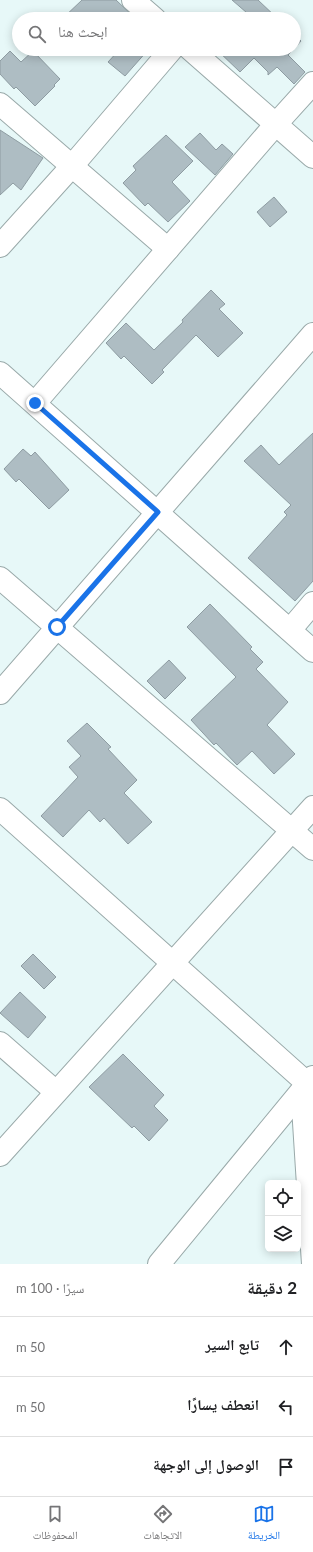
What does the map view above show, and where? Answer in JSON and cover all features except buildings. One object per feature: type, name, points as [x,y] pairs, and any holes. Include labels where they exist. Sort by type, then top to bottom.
[{"type":"street","points":[[133,0],[147,12]]},
{"type":"street","points":[[0,246],[72,166],[166,56]]},
{"type":"street","points":[[198,56],[313,157]]},
{"type":"street","points":[[35,403],[313,83]]},
{"type":"street","points":[[0,104],[168,249]]},
{"type":"street","points":[[4,686],[313,334]]},
{"type":"street","points":[[0,373],[313,650]]},
{"type":"street","points":[[0,578],[313,849]]},
{"type":"street","points":[[290,630],[313,603]]},
{"type":"street","points":[[0,1155],[313,807]]},
{"type":"street","points":[[0,809],[308,1084],[313,1264]]},
{"type":"street","points":[[0,1043],[56,1092]]},
{"type":"street","points":[[159,1264],[308,1084]]},
{"type":"route","points":[[35,403],[158,512],[57,627]]}]
